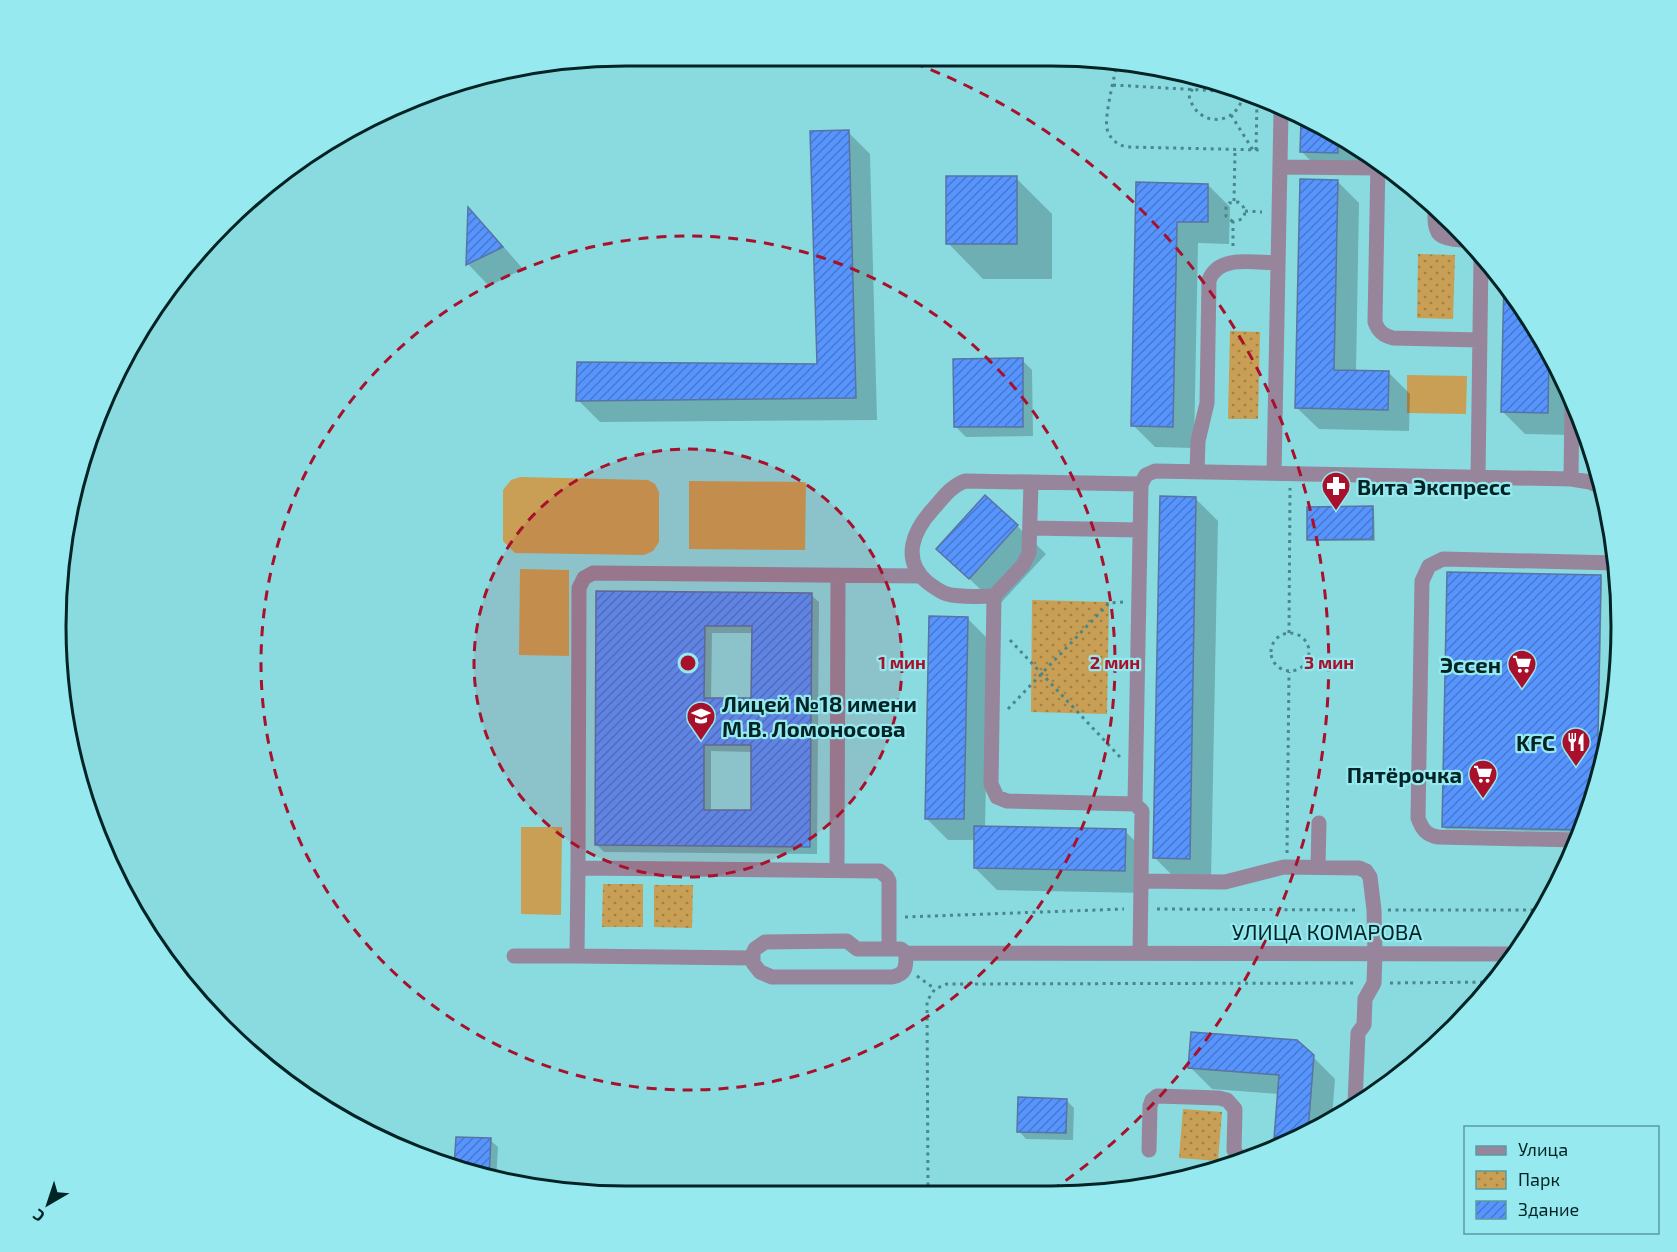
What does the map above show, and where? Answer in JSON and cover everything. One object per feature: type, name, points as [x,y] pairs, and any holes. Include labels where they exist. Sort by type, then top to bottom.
[{"type":"street","points":[[1281,116],[1278,263],[1282,473]]},
{"type":"street","points":[[1280,166],[1369,165]]},
{"type":"street","points":[[1377,171],[1376,327],[1383,334],[1394,338],[1480,340]]},
{"type":"street","points":[[1434,218],[1434,227],[1440,236],[1456,240]]},
{"type":"street","points":[[1197,472],[1198,441],[1207,403],[1209,280],[1216,268],[1227,262],[1278,263]]},
{"type":"street","points":[[1478,477],[1481,268]]},
{"type":"street","points":[[1570,479],[1571,421]]},
{"type":"street","points":[[1135,804],[1141,484],[1146,475],[1151,472],[1282,473],[1570,479],[1593,484]]},
{"type":"street","points":[[994,596],[948,594],[935,589],[920,576],[912,559],[917,532],[924,519],[956,485],[969,481],[1141,484]]},
{"type":"street","points":[[1031,482],[1030,549],[1026,561],[994,596],[991,784],[994,794],[1002,800],[1135,804],[1142,811],[1140,953]]},
{"type":"street","points":[[1030,528],[1140,530]]},
{"type":"street","points":[[1568,840],[1438,837],[1431,836],[1421,827],[1418,818],[1422,581],[1429,566],[1443,559],[1607,563]]},
{"type":"street","points":[[577,956],[579,588],[584,578],[593,573],[920,576]]},
{"type":"street","points":[[837,870],[838,575]]},
{"type":"street","points":[[1318,867],[1319,823]]},
{"type":"street","points":[[1141,881],[1225,882],[1274,868],[1287,867],[1359,868],[1366,871],[1370,877],[1374,910],[1374,982],[1365,999],[1364,1025],[1358,1034],[1355,1096]]},
{"type":"street","points":[[578,868],[875,870],[884,873],[889,881],[889,949]]},
{"type":"street","points":[[772,941],[847,941],[857,949],[889,949],[903,950],[906,960],[901,974],[772,977],[760,972],[755,967],[752,958],[759,945],[772,941]]},
{"type":"street","name":"УЛИЦА КОМАРОВА","points":[[906,960],[1140,953],[1505,954]]},
{"type":"street","points":[[514,956],[752,958]]},
{"type":"street","points":[[1149,1150],[1150,1106],[1152,1100],[1157,1096],[1219,1098],[1227,1100],[1235,1109],[1234,1150],[1236,1154]]},
{"type":"path","points":[[1116,70],[1106,124],[1113,140],[1122,146],[1256,150],[1257,106]]},
{"type":"path","points":[[1194,84],[1190,89],[1190,100],[1199,114],[1207,118],[1215,120],[1231,115],[1241,100]]},
{"type":"path","points":[[1113,85],[1214,91]]},
{"type":"path","points":[[1231,115],[1253,150]]},
{"type":"path","points":[[1234,201],[1235,150]]},
{"type":"path","points":[[1233,222],[1242,219],[1245,211],[1242,204],[1234,201],[1229,203],[1225,212],[1233,222],[1233,262]]},
{"type":"path","points":[[1282,473],[1289,633]]},
{"type":"path","points":[[992,726],[1108,603],[1139,602]]},
{"type":"path","points":[[994,623],[1136,774]]},
{"type":"path","points":[[1289,633],[1304,640],[1308,648],[1308,657],[1304,665],[1289,672],[1279,669],[1273,662],[1270,652],[1273,643],[1280,636],[1289,633]]},
{"type":"path","points":[[1287,867],[1289,672]]},
{"type":"path","points":[[889,918],[1140,908],[1534,910]]},
{"type":"path","points":[[906,960],[935,989]]},
{"type":"path","points":[[928,1186],[927,1001],[935,989],[947,984],[1483,982]]},
{"type":"green space","points":[[1418,254],[1455,255],[1453,319],[1417,318]]},
{"type":"green space","points":[[1230,331],[1260,332],[1258,419],[1228,419]]},
{"type":"green space","points":[[1407,375],[1467,376],[1466,414],[1407,413]]},
{"type":"green space","points":[[520,477],[648,480],[655,484],[659,492],[659,542],[653,551],[644,555],[515,553],[503,541],[503,490],[511,480]]},
{"type":"green space","points":[[689,481],[806,482],[805,550],[689,549]]},
{"type":"green space","points":[[520,569],[569,570],[569,656],[519,655]]},
{"type":"green space","points":[[1032,600],[1109,602],[1107,714],[1031,712]]},
{"type":"green space","points":[[521,827],[562,827],[561,915],[521,914]]},
{"type":"green space","points":[[603,884],[643,884],[643,927],[602,927]]},
{"type":"green space","points":[[654,885],[693,885],[692,928],[654,927]]},
{"type":"green space","points":[[1183,1109],[1222,1112],[1218,1160],[1179,1158]]},
{"type":"building","points":[[1301,125],[1338,145],[1338,153],[1300,152]]},
{"type":"building","points":[[849,130],[856,398],[576,401],[577,362],[817,364],[810,131]]},
{"type":"building","points":[[946,176],[1017,176],[1017,244],[946,244]]},
{"type":"building","points":[[1300,179],[1338,180],[1334,370],[1389,371],[1388,410],[1295,408]]},
{"type":"building","points":[[1136,182],[1208,184],[1208,222],[1177,222],[1173,427],[1131,426]]},
{"type":"building","points":[[468,207],[503,247],[466,265]]},
{"type":"building","points":[[1504,297],[1517,315],[1549,370],[1548,413],[1501,412]]},
{"type":"building","points":[[1023,358],[1023,427],[954,427],[953,359]]},
{"type":"building","points":[[985,495],[1018,525],[969,579],[936,549]]},
{"type":"building","points":[[1160,496],[1196,497],[1190,859],[1153,858]]},
{"type":"building","points":[[1373,506],[1373,539],[1307,540],[1307,507]]},
{"type":"building","name":"Эссен","points":[[1447,572],[1601,575],[1598,745],[1592,771],[1572,830],[1442,827]]},
{"type":"building","points":[[596,591],[812,593],[810,847],[595,845]],"holes":[[[705,626],[752,626],[751,698],[704,698]],[[704,745],[751,745],[751,810],[704,810]]]},
{"type":"building","points":[[929,616],[968,617],[964,819],[925,819]]},
{"type":"building","points":[[974,826],[1126,829],[1125,871],[974,868]]},
{"type":"building","points":[[1191,1032],[1297,1040],[1314,1055],[1309,1123],[1274,1139],[1279,1075],[1188,1068]]},
{"type":"building","points":[[1018,1097],[1067,1099],[1066,1133],[1017,1132]]},
{"type":"building","points":[[456,1137],[491,1138],[489,1169],[455,1159]]},
{"type":"place","name":"Вита Экспресс","points":[[1336,512]]},
{"type":"place","name":"Эссен","points":[[1522,690]]},
{"type":"place","name":"Лицей №18 имени М.В. Ломоносова","points":[[701,742]]},
{"type":"place","name":"KFC","points":[[1576,768]]},
{"type":"place","name":"Пятёрочка","points":[[1483,800]]}]
